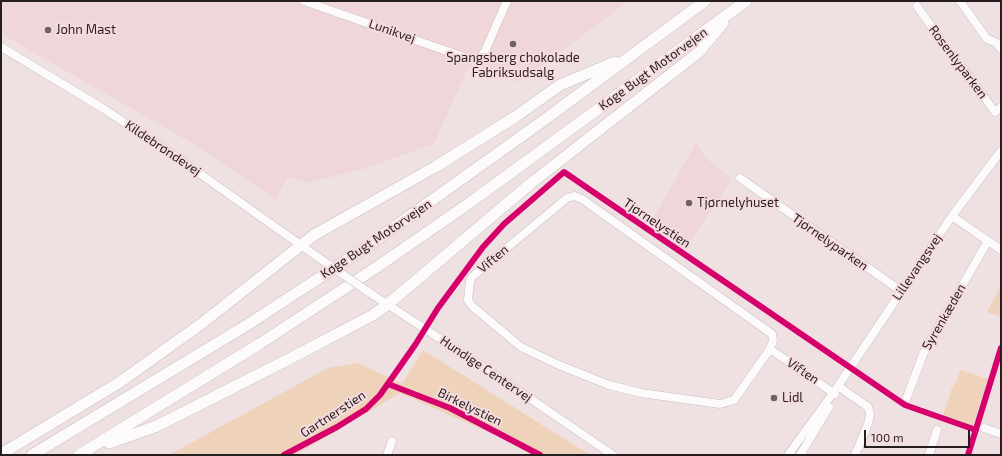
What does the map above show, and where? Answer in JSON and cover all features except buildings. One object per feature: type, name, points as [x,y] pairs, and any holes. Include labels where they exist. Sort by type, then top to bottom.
[{"type":"highway","name":"Køge Bugt Motorvejen","points":[[32,455],[234,333],[365,248],[460,182],[705,1]]},
{"type":"highway","name":"Køge Bugt Motorvejen","points":[[83,453],[261,343],[377,267],[474,200],[746,1]]},
{"type":"highway","points":[[83,453],[157,426],[292,358],[373,315],[387,305],[530,184],[699,52],[734,9]]},
{"type":"highway","points":[[1,454],[120,382],[201,324],[314,235],[435,167],[515,117],[560,85],[632,55]]},
{"type":"street","name":"Lunikvej","points":[[304,1],[464,57],[474,58],[480,56],[489,45],[507,1]]},
{"type":"street","points":[[960,1],[987,39],[997,43],[1001,49]]},
{"type":"street","name":"Rosenlyparken","points":[[917,6],[958,65],[963,68],[995,112],[1001,107]]},
{"type":"street","name":"Kildebrøndevej","points":[[1,47],[143,134],[319,258]]},
{"type":"street","name":"Lillevangsvej","points":[[788,455],[835,391],[952,216],[1001,152]]},
{"type":"street","name":"Tjørnelyparken","points":[[740,178],[902,291]]},
{"type":"street","name":"Viften","points":[[574,196],[582,200],[765,328],[772,334],[773,341],[770,349],[740,393],[734,400],[728,403],[720,404],[627,390],[559,365],[521,347],[472,306],[468,300],[470,282],[472,276],[567,198],[574,196]]},
{"type":"street","points":[[952,216],[1001,250]]},
{"type":"street","name":"Syrenkæden","points":[[907,397],[924,352],[988,241]]},
{"type":"street","name":"Hundige Centervej","points":[[319,258],[613,455]]},
{"type":"street","name":"Viften","points":[[770,349],[835,391],[868,407],[870,414],[868,424],[855,455]]},
{"type":"street","name":"Lillevangsvej","points":[[800,455],[835,391]]},
{"type":"street","points":[[984,428],[1001,434]]},
{"type":"street","points":[[929,455],[937,430]]},
{"type":"street","points":[[387,455],[392,441]]},
{"type":"shaded area","points":[[1,1],[629,1],[520,82],[468,68],[434,144],[360,170],[307,183],[288,177],[276,199],[197,146],[1,34]]},
{"type":"shaded area","name":"Tjørnelyhuset","points":[[696,143],[706,158],[732,179],[684,251],[648,227]]},
{"type":"shaded area","points":[[1001,286],[1001,317],[987,312]]},
{"type":"shaded area","points":[[423,350],[590,455],[531,455],[501,438],[400,393],[295,455],[169,455],[328,368],[358,363],[402,384]]},
{"type":"shaded area","points":[[960,370],[988,379],[973,426],[943,416],[952,388],[957,381]]},
{"type":"cycle path","name":"Tjørnelystien","points":[[284,455],[337,427],[366,409],[380,395],[415,345],[438,308],[483,247],[504,224],[564,172],[905,405],[976,430]]},
{"type":"cycle path","points":[[968,455],[1001,348]]},
{"type":"cycle path","name":"Birkelystien","points":[[388,384],[450,408],[540,455]]},
{"type":"place","name":"John Mast","points":[[48,30]]},
{"type":"place","name":"Spangsberg chokolade Fabriksudsalg","points":[[513,44]]},
{"type":"place","name":"Tjørnelyhuset","points":[[689,203]]},
{"type":"place","name":"Lidl","points":[[774,398]]}]
